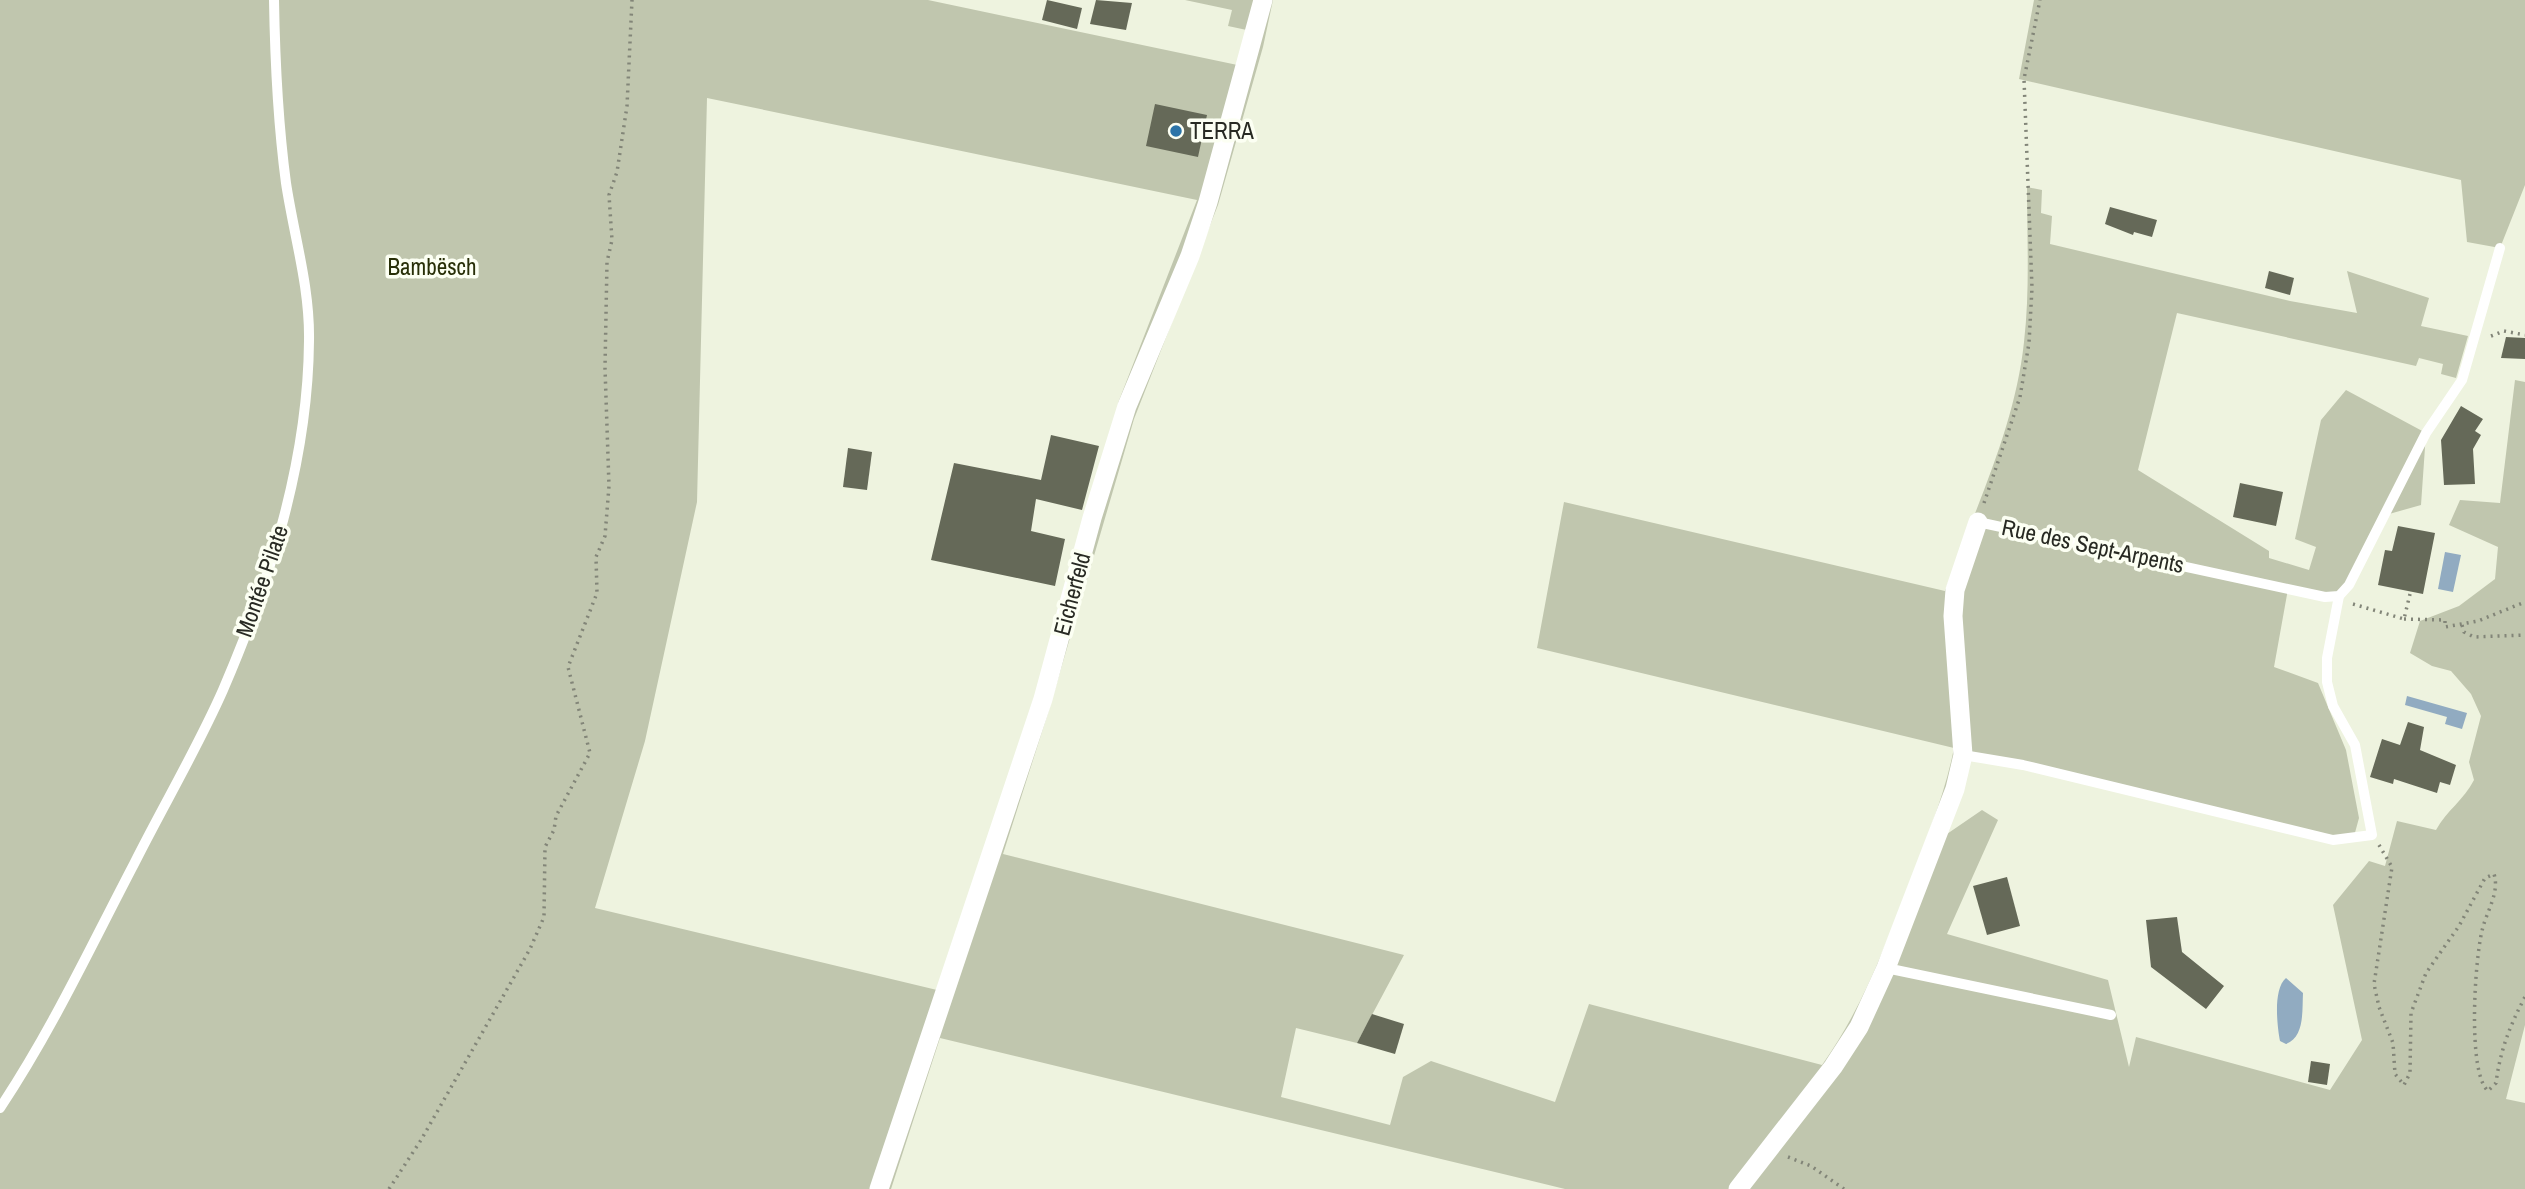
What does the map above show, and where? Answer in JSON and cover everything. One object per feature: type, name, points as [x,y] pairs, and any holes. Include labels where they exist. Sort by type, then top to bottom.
[{"type":"street","name":"Eicherfeld","points":[[879,1189],[1043,699],[1092,518],[1128,406],[1208,202],[1264,0]]},
{"type":"street","name":"Rue des Sept-Arpents","points":[[1738,1189],[1833,1067],[1859,1027],[1886,968],[1955,789],[1963,755],[1953,616],[1955,590],[1978,522]]},
{"type":"lane","name":"Montée Pilate","points":[[0,1108],[38,1051],[222,691],[263,584],[291,494],[303,420],[309,341],[305,283],[286,183],[275,63],[274,0]]},
{"type":"lane","points":[[1963,755],[2023,765],[2333,840],[2372,835],[2355,745],[2333,706],[2327,682],[2327,659],[2339,596],[2349,585],[2426,433],[2462,380],[2500,248]]},
{"type":"lane","name":"Rue des Sept-Arpents","points":[[1978,522],[2325,597],[2339,596]]},
{"type":"lane","points":[[1886,968],[2111,1016]]},
{"type":"path","points":[[389,1189],[421,1140],[530,949],[544,917],[545,847],[554,830],[556,816],[590,753],[568,667],[597,593],[596,557],[605,536],[608,486],[607,262],[612,240],[609,195],[617,172],[627,106],[632,0]]},
{"type":"path","points":[[1978,522],[2020,397],[2029,343],[2032,264],[2024,79],[2040,0]]},
{"type":"path","points":[[2473,343],[2504,331],[2525,335]]},
{"type":"path","points":[[2404,619],[2410,594]]},
{"type":"path","points":[[2339,596],[2360,609],[2404,619],[2445,620],[2445,627],[2462,625],[2525,603]]},
{"type":"path","points":[[2462,625],[2464,632],[2474,637],[2525,635]]},
{"type":"path","points":[[2372,835],[2392,867],[2374,985],[2379,1007],[2393,1042],[2395,1074],[2404,1085],[2410,1073],[2411,1013],[2426,973],[2459,926],[2485,878],[2494,874],[2497,884],[2481,932],[2472,1006],[2481,1077],[2488,1091],[2496,1083],[2498,1063],[2509,1026],[2525,997]]},
{"type":"path","points":[[1811,1166],[1844,1189]]},
{"type":"green space","name":"Bambësch","points":[[0,0],[928,0],[1247,67],[1256,32],[1228,26],[1232,10],[1185,0],[1273,0],[1263,47],[1218,205],[1134,419],[1048,713],[1003,854],[1404,955],[1357,1043],[1296,1028],[1281,1097],[1390,1125],[1403,1077],[1431,1061],[1555,1102],[1589,1004],[1822,1065],[1837,1043],[1882,953],[1935,815],[1954,748],[1537,648],[1564,502],[1945,591],[2003,437],[2019,374],[2027,303],[2027,187],[2042,190],[2041,213],[2052,216],[2050,244],[2290,301],[2357,313],[2347,271],[2429,298],[2421,326],[2468,336],[2456,378],[2441,374],[2443,364],[2419,358],[2416,366],[2177,313],[2138,470],[2269,551],[2269,558],[2309,570],[2316,547],[2295,539],[2321,420],[2346,390],[2426,433],[2421,505],[2382,516],[2339,596],[2288,589],[2274,667],[2318,683],[2346,750],[2359,818],[2353,840],[1971,756],[1944,836],[1982,810],[1998,820],[1947,934],[2108,980],[2129,1067],[2136,1037],[2330,1090],[2362,1040],[2333,905],[2369,861],[2385,866],[2397,821],[2436,830],[2474,780],[2469,762],[2481,716],[2471,694],[2451,671],[2432,666],[2410,653],[2420,621],[2459,606],[2495,579],[2498,547],[2449,525],[2460,500],[2500,503],[2515,380],[2525,382],[2525,1025],[2506,1099],[2525,1103],[2525,1189],[1565,1189],[940,1038],[891,1189],[0,1189]],"holes":[[[707,98],[1197,200],[1118,403],[1127,406],[1044,695],[937,990],[595,908],[645,741],[697,502]]]},
{"type":"green space","points":[[2034,0],[2525,0],[2525,185],[2500,248],[2467,242],[2461,180],[2019,79]]},
{"type":"water","points":[[2445,552],[2461,555],[2453,592],[2438,589]]},
{"type":"water","points":[[2407,696],[2467,713],[2462,729],[2445,724],[2447,717],[2405,705]]},
{"type":"water","points":[[2286,978],[2303,993],[2302,1015],[2297,1035],[2286,1044],[2280,1041],[2277,1008],[2279,990]]},
{"type":"building","points":[[1047,0],[1082,8],[1077,29],[1042,20]]},
{"type":"building","points":[[1096,0],[1132,3],[1126,30],[1090,24]]},
{"type":"building","name":"TERRA","points":[[1155,104],[1207,115],[1198,157],[1146,146]]},
{"type":"building","points":[[2110,207],[2157,220],[2152,237],[2134,232],[2133,235],[2105,224]]},
{"type":"building","points":[[2269,271],[2294,278],[2290,295],[2265,288]]},
{"type":"building","points":[[2506,337],[2525,338],[2525,359],[2501,358]]},
{"type":"building","points":[[2461,406],[2483,419],[2475,431],[2481,435],[2473,449],[2475,484],[2444,485],[2441,440]]},
{"type":"building","points":[[1051,435],[1099,446],[1082,510],[1036,499],[1031,531],[1065,539],[1055,586],[931,560],[954,463],[1041,480]]},
{"type":"building","points":[[848,448],[872,452],[867,490],[843,487]]},
{"type":"building","points":[[2240,483],[2283,492],[2276,526],[2233,517]]},
{"type":"building","points":[[2398,526],[2435,533],[2423,594],[2378,585],[2385,550],[2392,551]]},
{"type":"building","points":[[2408,722],[2424,727],[2420,750],[2456,765],[2450,785],[2440,782],[2437,793],[2394,779],[2393,784],[2370,777],[2382,739],[2400,745]]},
{"type":"building","points":[[2007,877],[2020,926],[1987,935],[1973,886]]},
{"type":"building","points":[[2177,917],[2182,952],[2224,986],[2206,1009],[2151,967],[2146,920]]},
{"type":"building","points":[[1372,1014],[1404,1024],[1395,1054],[1357,1043]]},
{"type":"building","points":[[2311,1061],[2330,1064],[2327,1085],[2308,1082]]},
{"type":"place","name":"TERRA","points":[[1176,131]]}]
